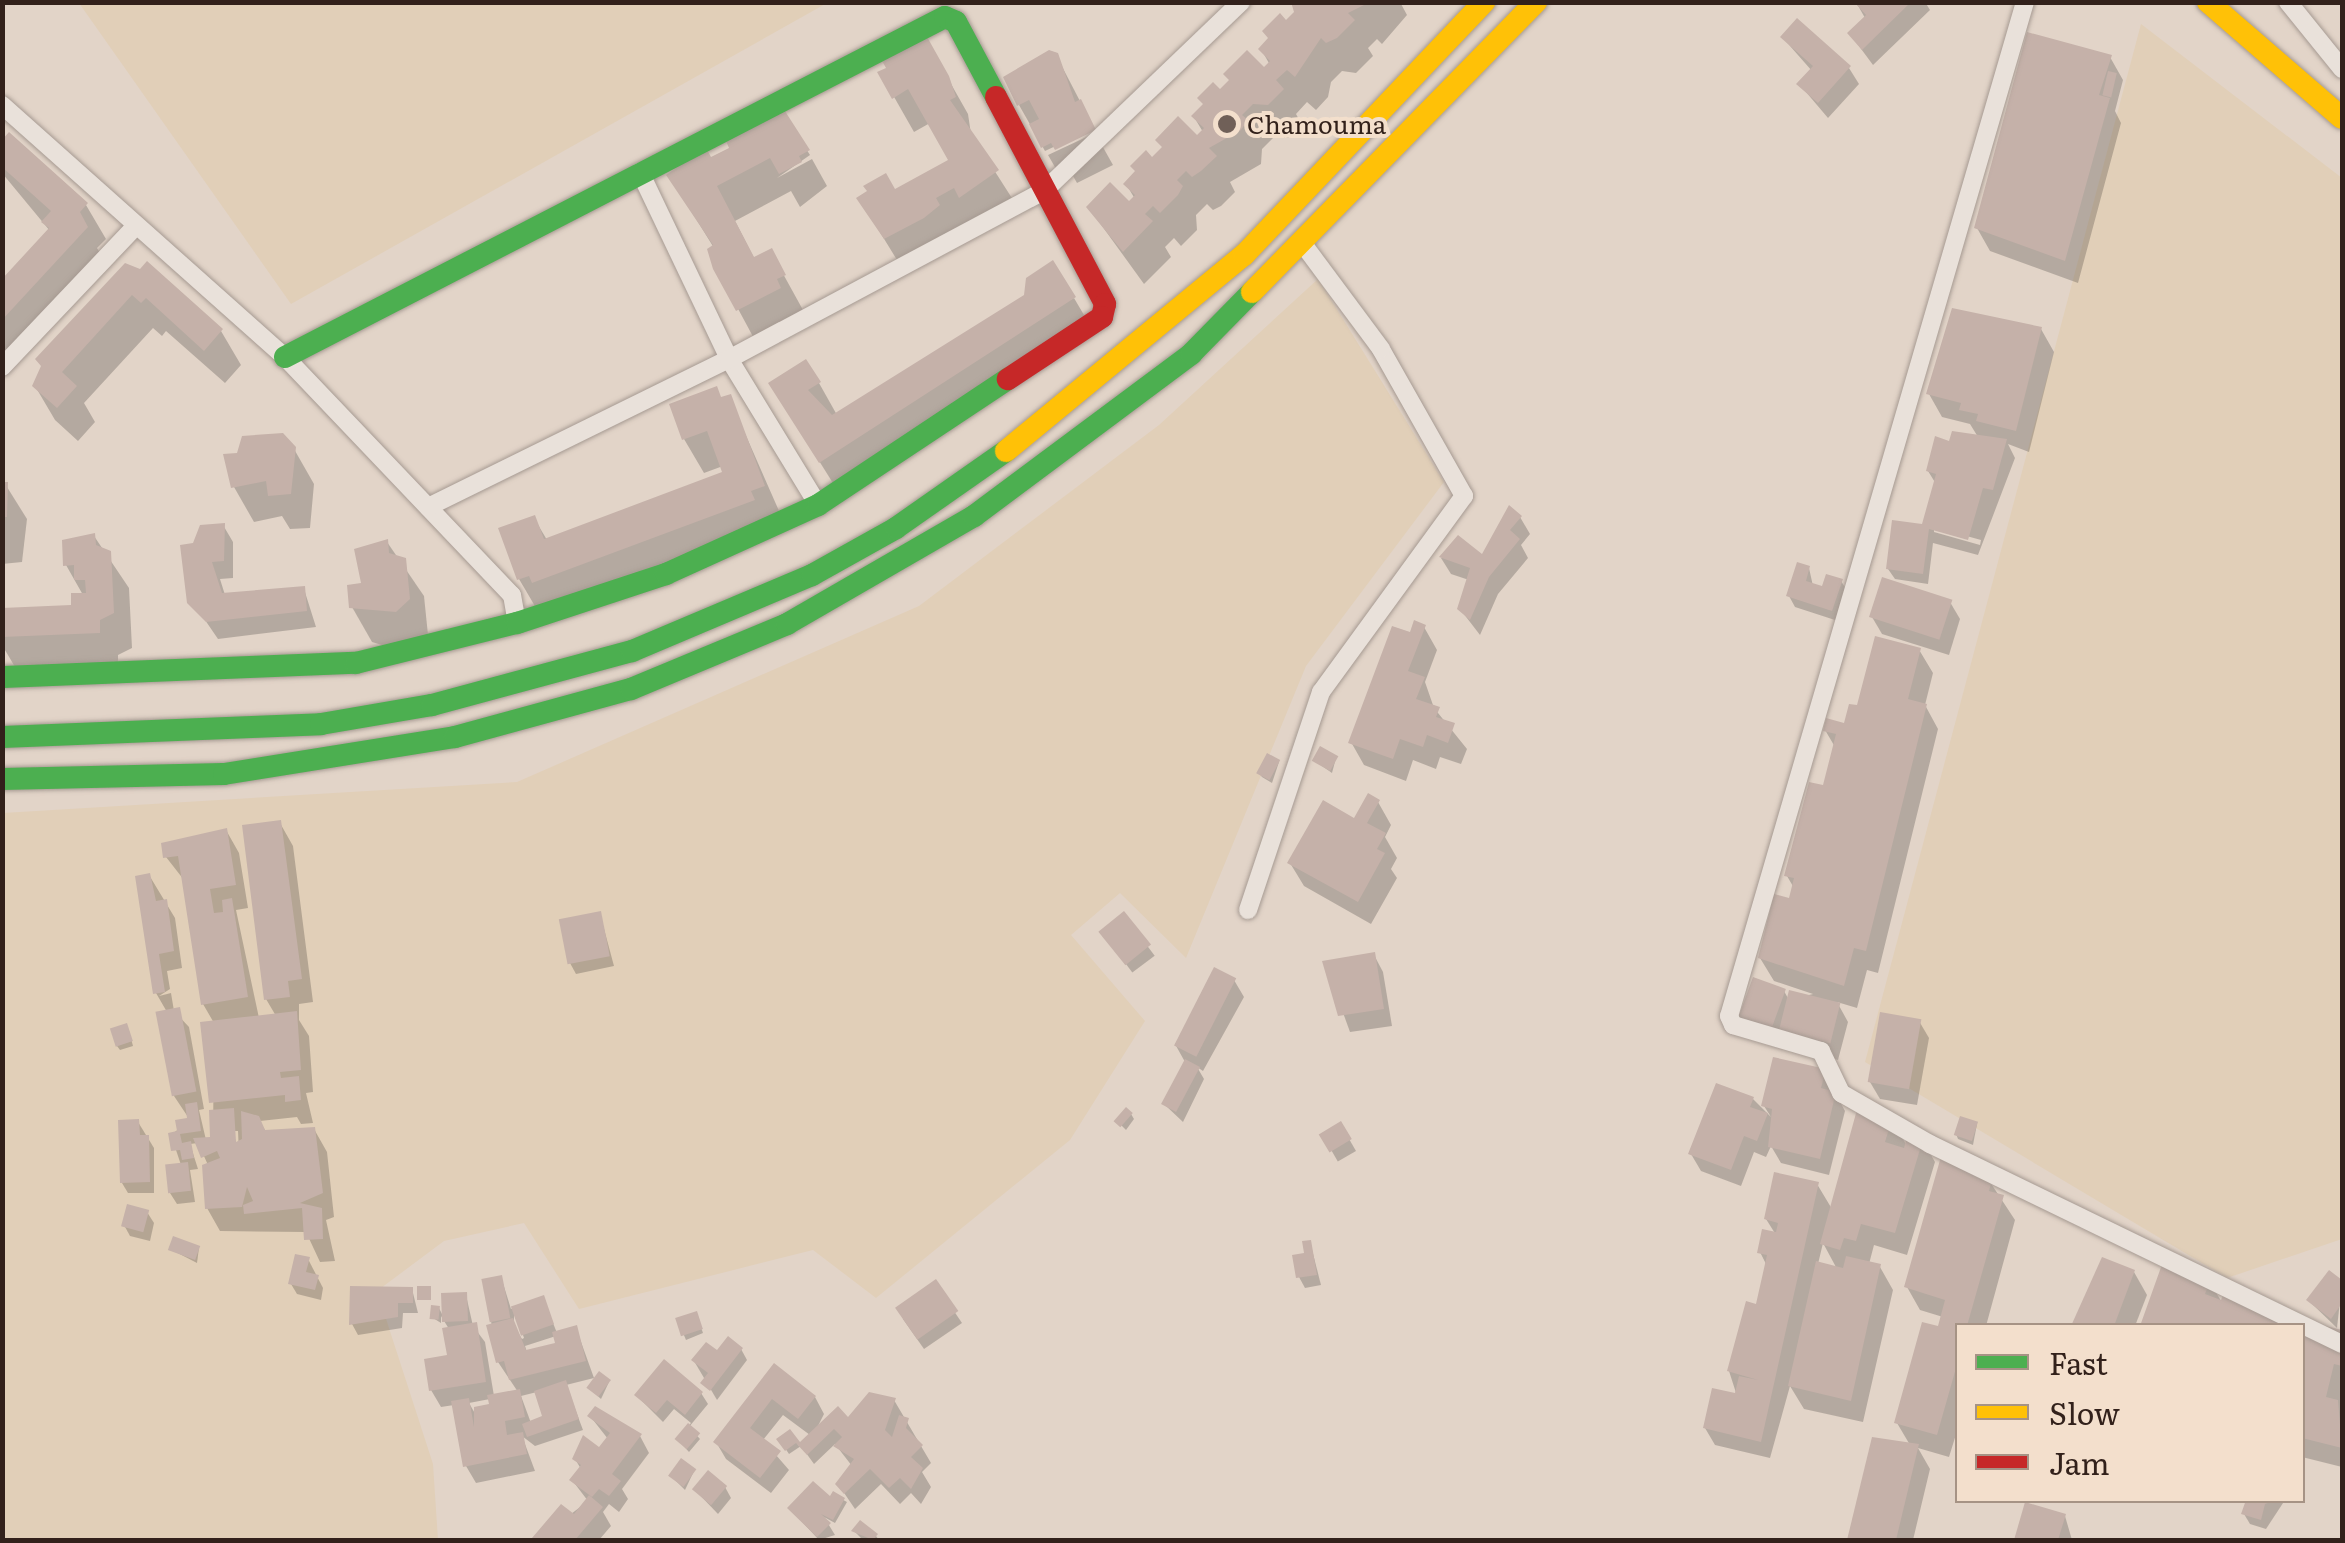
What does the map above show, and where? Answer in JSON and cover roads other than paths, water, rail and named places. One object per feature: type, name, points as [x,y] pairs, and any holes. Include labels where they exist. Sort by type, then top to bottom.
[{"type":"main road","points":[[2,737],[321,724],[432,705],[632,651],[812,575],[896,528],[993,462],[1181,309],[1244,254],[1484,2]]},
{"type":"main road","points":[[2,779],[224,774],[456,736],[631,689],[711,659],[804,615],[974,516],[1191,354],[1536,2]]},
{"type":"main road","points":[[2208,2],[2342,118]]},
{"type":"main road","points":[[2,676],[356,663],[516,623],[666,574],[818,504],[1102,317],[1105,304],[956,22],[945,17],[285,357]]},
{"type":"street","points":[[428,507],[729,359],[1045,190],[1242,2]]},
{"type":"street","points":[[2025,2],[1729,1016],[1733,1025],[1821,1051],[1842,1093],[1930,1144],[2299,1323]]},
{"type":"street","points":[[2288,2],[2342,69]]},
{"type":"street","points":[[2,105],[285,357],[512,595],[516,623]]},
{"type":"street","points":[[640,172],[729,359],[818,504]]},
{"type":"street","points":[[2,367],[136,226]]},
{"type":"street","points":[[1248,910],[1322,692],[1464,496],[1382,349],[1303,244]]},
{"type":"street","points":[[2305,1326],[2342,1344]]},
{"type":"place","name":"Chamouma","points":[[1227,124]]}]
